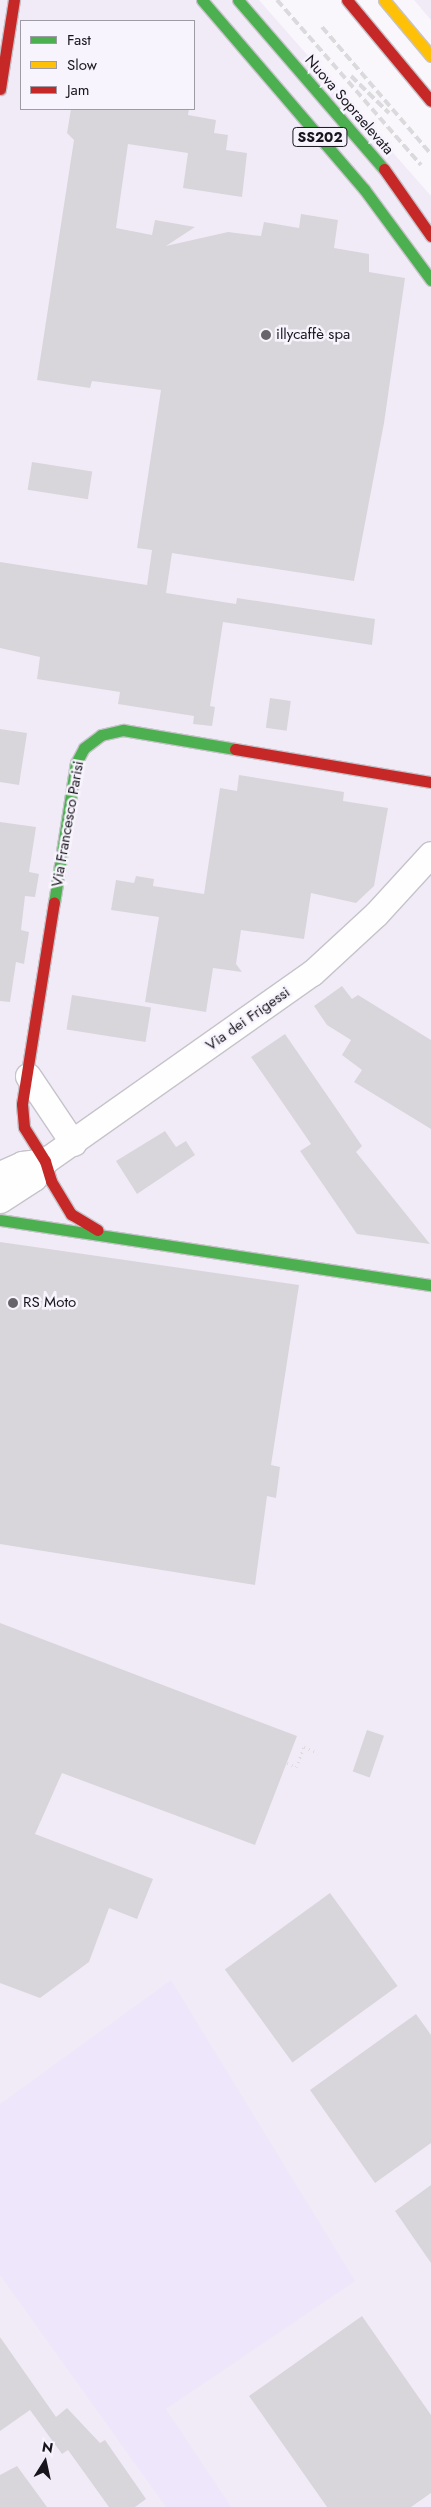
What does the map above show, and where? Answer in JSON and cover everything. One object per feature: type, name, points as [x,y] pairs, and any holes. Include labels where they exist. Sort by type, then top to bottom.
[{"type":"main road","points":[[0,89],[14,0]]},
{"type":"main road","name":"SS202","points":[[202,0],[248,50],[364,189],[431,280]]},
{"type":"main road","name":"Nuova Sopraelevata","points":[[238,0],[386,171],[431,236]]},
{"type":"main road","points":[[347,0],[431,101]]},
{"type":"main road","points":[[384,0],[431,56]]},
{"type":"main road","points":[[386,171],[431,230]]},
{"type":"main road","name":"Via Francesco Parisi","points":[[106,1234],[71,1214],[50,1181],[45,1161],[24,1127],[22,1104],[28,1076],[76,763],[84,748],[101,735],[122,730],[431,782]]},
{"type":"main road","points":[[0,1220],[106,1234],[431,1286]]},
{"type":"street","name":"Via dei Frigessi","points":[[0,1200],[34,1178],[45,1161],[312,973],[376,914],[431,854]]},
{"type":"street","points":[[28,1076],[73,1143]]},
{"type":"street","name":"Via dei Frigessi","points":[[0,1174],[22,1164],[45,1161]]},
{"type":"path","points":[[287,1763],[296,1767],[304,1747],[318,1753]]},
{"type":"shaded area","points":[[0,0],[259,0],[431,196],[431,2507],[0,2507]]},
{"type":"shaded area","points":[[414,0],[431,0],[431,20]]},
{"type":"shaded area","points":[[171,1980],[355,2281],[166,2409],[231,2507],[166,2507],[0,2275],[0,2104]]},
{"type":"building","name":"illycaffè spa","points":[[71,110],[189,110],[188,115],[216,120],[214,133],[228,135],[226,150],[247,153],[242,197],[183,188],[188,153],[128,144],[116,228],[152,235],[155,220],[195,227],[166,246],[228,232],[261,236],[264,222],[299,228],[301,214],[338,220],[334,248],[369,254],[369,272],[405,278],[384,423],[354,581],[172,553],[166,593],[236,604],[237,598],[375,619],[372,645],[223,622],[210,706],[215,707],[212,726],[193,724],[194,716],[118,704],[120,692],[37,679],[40,657],[0,648],[0,562],[147,585],[152,550],[137,548],[161,390],[92,381],[90,388],[37,380],[74,140],[67,133]]},
{"type":"building","points":[[32,462],[92,472],[88,499],[28,490]]},
{"type":"building","points":[[270,698],[291,701],[287,731],[266,728]]},
{"type":"building","points":[[0,729],[27,733],[19,785],[0,782]]},
{"type":"building","points":[[239,775],[344,792],[343,801],[388,808],[374,886],[356,903],[311,893],[304,939],[241,930],[236,964],[242,972],[213,968],[206,1012],[145,1002],[159,917],[111,910],[116,880],[134,883],[136,876],[154,879],[153,886],[204,894],[220,788],[237,791]]},
{"type":"building","points":[[0,822],[36,827],[29,872],[39,874],[35,897],[25,896],[21,930],[29,932],[24,964],[16,962],[10,1002],[0,1001]]},
{"type":"building","points":[[342,986],[352,999],[358,995],[431,1040],[431,1129],[354,1082],[362,1070],[342,1055],[351,1040],[327,1025],[314,1006]]},
{"type":"building","points":[[72,995],[151,1008],[146,1042],[67,1030]]},
{"type":"building","points":[[285,1034],[362,1146],[356,1152],[430,1244],[357,1234],[300,1151],[311,1144],[251,1057]]},
{"type":"building","points":[[165,1131],[176,1147],[186,1141],[195,1155],[137,1194],[116,1161]]},
{"type":"building","points":[[0,1242],[299,1285],[271,1465],[280,1467],[276,1498],[267,1496],[255,1585],[0,1544]]},
{"type":"building","points":[[0,1623],[297,1736],[255,1845],[62,1773],[35,1834],[153,1879],[137,1919],[109,1908],[89,1962],[40,1998],[0,1983]]},
{"type":"building","points":[[367,1730],[384,1736],[370,1777],[353,1772]]},
{"type":"building","points":[[330,1893],[398,1986],[292,2062],[225,1969]]},
{"type":"building","points":[[416,2014],[431,2035],[431,2143],[375,2183],[310,2090]]},
{"type":"building","points":[[431,2185],[431,2263],[395,2211]]},
{"type":"building","points":[[362,2316],[431,2415],[431,2493],[411,2507],[327,2507],[249,2396]]},
{"type":"building","points":[[0,2337],[56,2417],[67,2408],[100,2443],[105,2440],[146,2499],[135,2507],[109,2507],[68,2450],[62,2454],[30,2410],[0,2431]]},
{"type":"building","points":[[17,2466],[47,2507],[0,2507],[0,2475]]},
{"type":"railway","points":[[277,0],[421,165]]},
{"type":"railway","points":[[322,27],[431,154]]},
{"type":"railway","points":[[351,76],[389,113]]},
{"type":"traffic: fast","points":[[202,0],[364,189],[431,280]]},
{"type":"traffic: fast","points":[[238,0],[384,169]]},
{"type":"traffic: fast","points":[[54,903],[76,763],[84,748],[101,735],[123,730],[235,749]]},
{"type":"traffic: fast","points":[[0,1220],[431,1285]]},
{"type":"traffic: slow","points":[[384,0],[431,56]]},
{"type":"traffic: jam","points":[[0,89],[14,0]]},
{"type":"traffic: jam","points":[[347,0],[431,101]]},
{"type":"traffic: jam","points":[[384,169],[431,236]]},
{"type":"traffic: jam","points":[[235,749],[431,782]]},
{"type":"traffic: jam","points":[[45,1161],[24,1127],[22,1104],[54,903]]},
{"type":"traffic: jam","points":[[45,1161],[51,1181],[71,1214],[98,1230]]},
{"type":"place","name":"illycaffè spa","points":[[266,335]]},
{"type":"place","name":"RS Moto","points":[[13,1303]]}]
